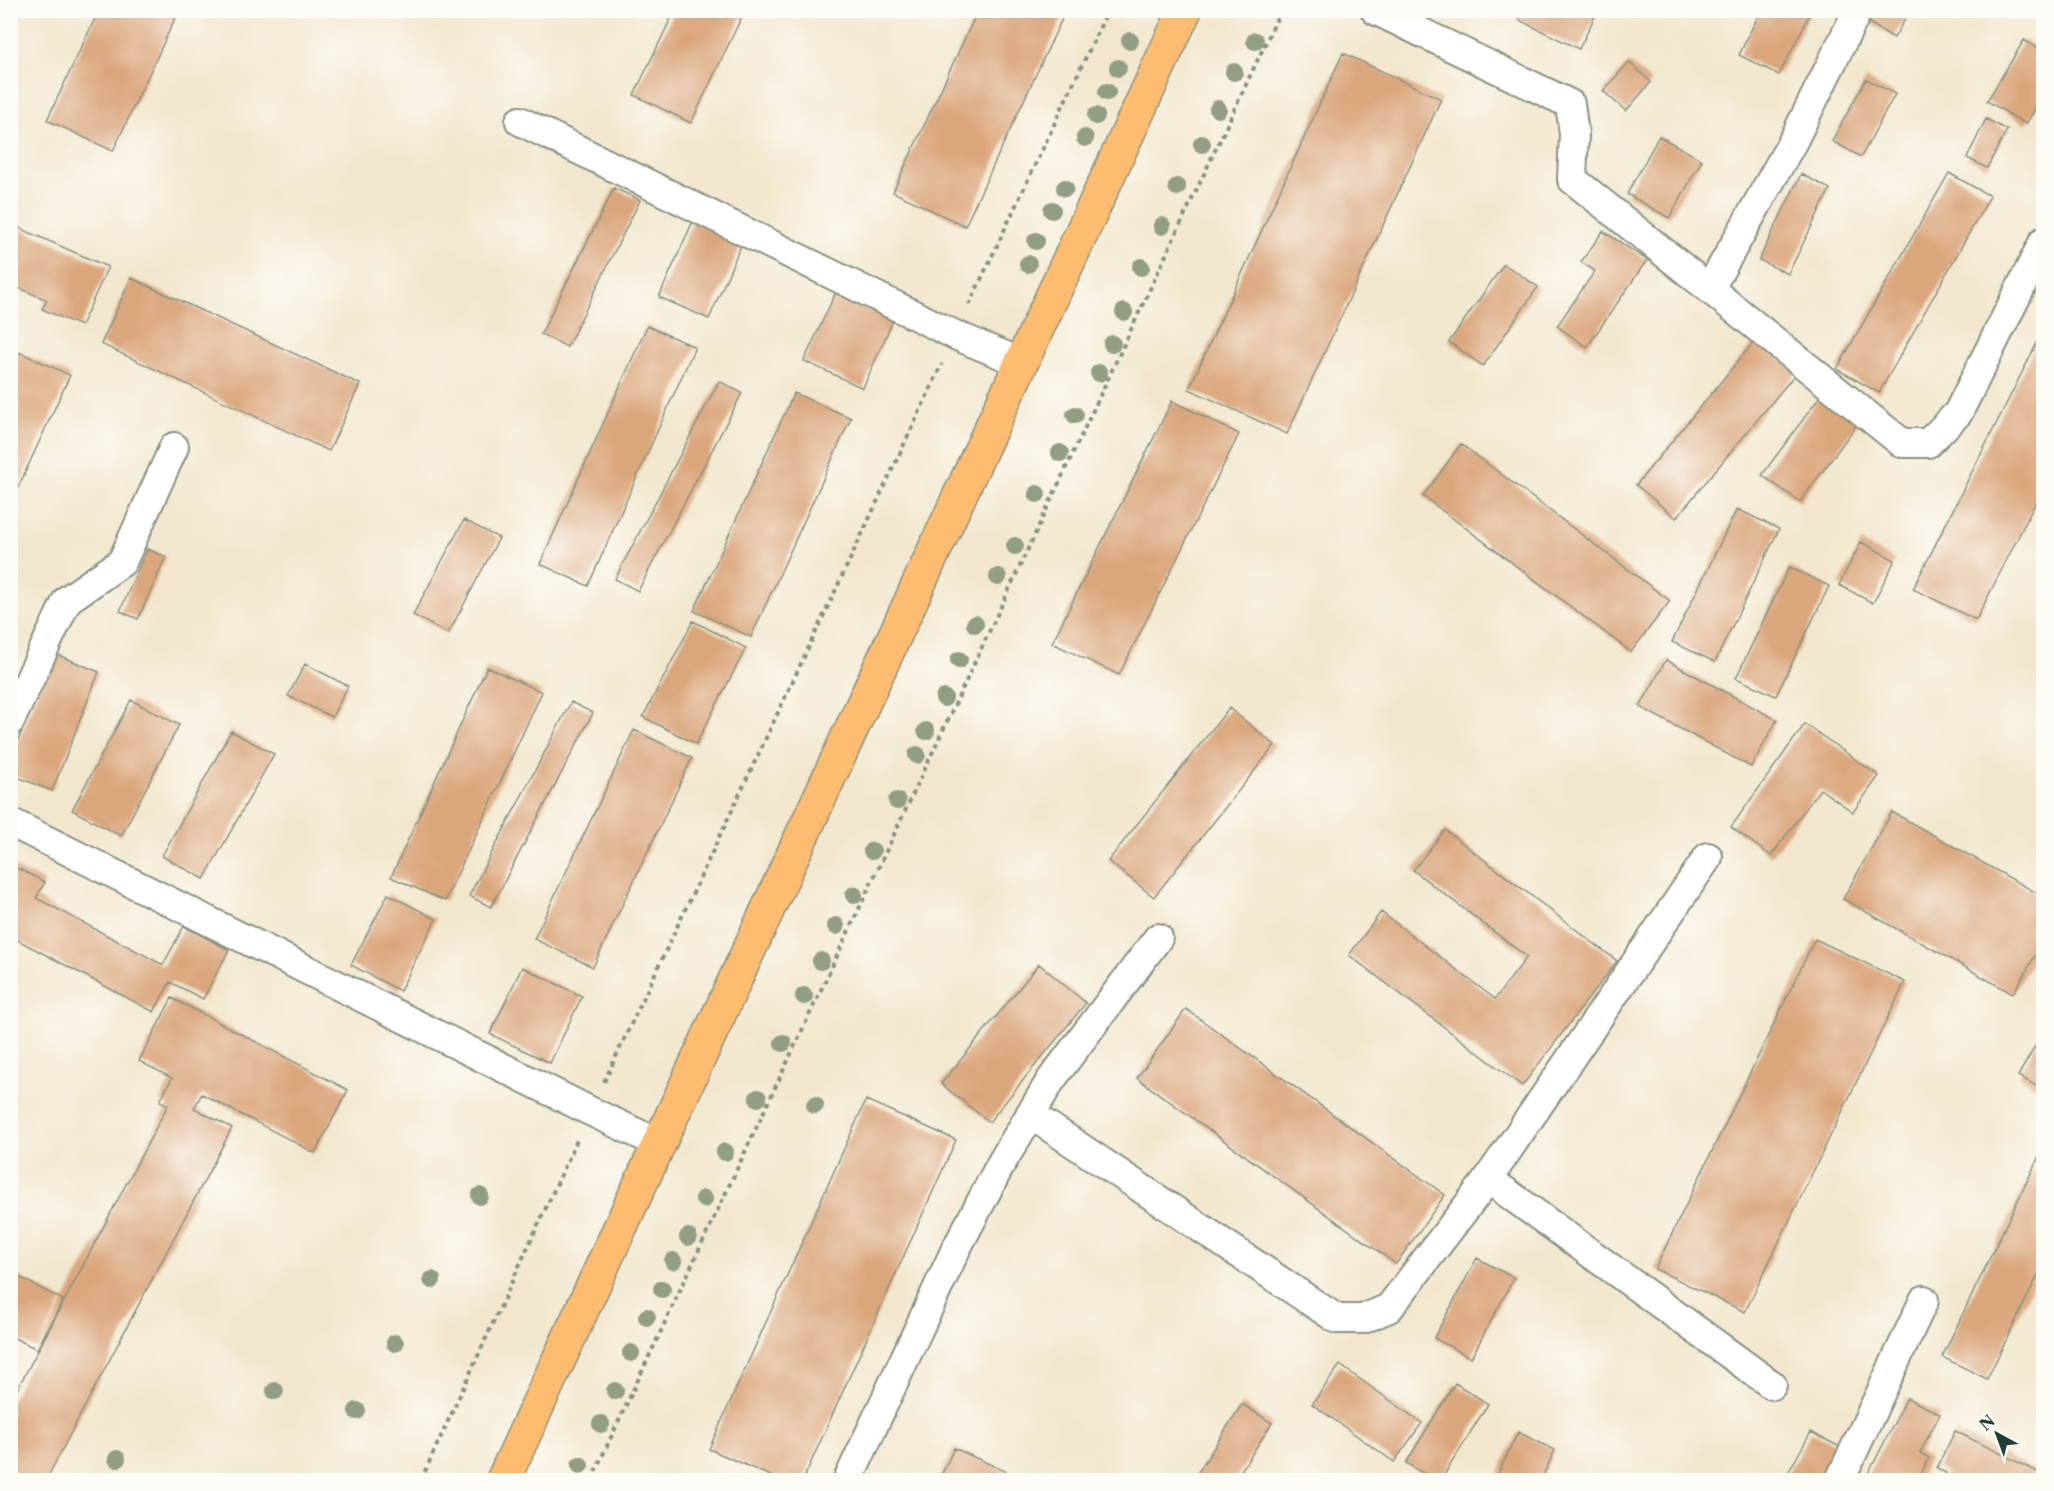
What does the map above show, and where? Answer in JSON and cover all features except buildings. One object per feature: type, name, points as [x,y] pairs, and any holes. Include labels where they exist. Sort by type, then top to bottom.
[{"type":"main road","points":[[503,1480],[1185,10]]},
{"type":"street","points":[[1375,10],[1570,104],[1574,134],[1572,179],[1902,443],[1928,443],[1958,413],[2043,241]]},
{"type":"street","points":[[1710,288],[1793,141],[1858,10]]},
{"type":"street","points":[[520,121],[955,335],[1022,363]]},
{"type":"street","points":[[10,721],[67,600],[122,562],[174,447]]},
{"type":"street","points":[[10,822],[660,1144]]},
{"type":"street","points":[[1030,1114],[1338,1319],[1363,1319],[1389,1308],[1488,1179],[1708,857]]},
{"type":"street","points":[[848,1480],[955,1251],[1030,1114],[1051,1080],[1158,938]]},
{"type":"street","points":[[1488,1179],[1772,1385]]},
{"type":"street","points":[[1840,1480],[1924,1299]]},
{"type":"path","points":[[421,1480],[590,1111],[1108,10]]},
{"type":"path","points":[[591,1480],[1281,10]]}]
